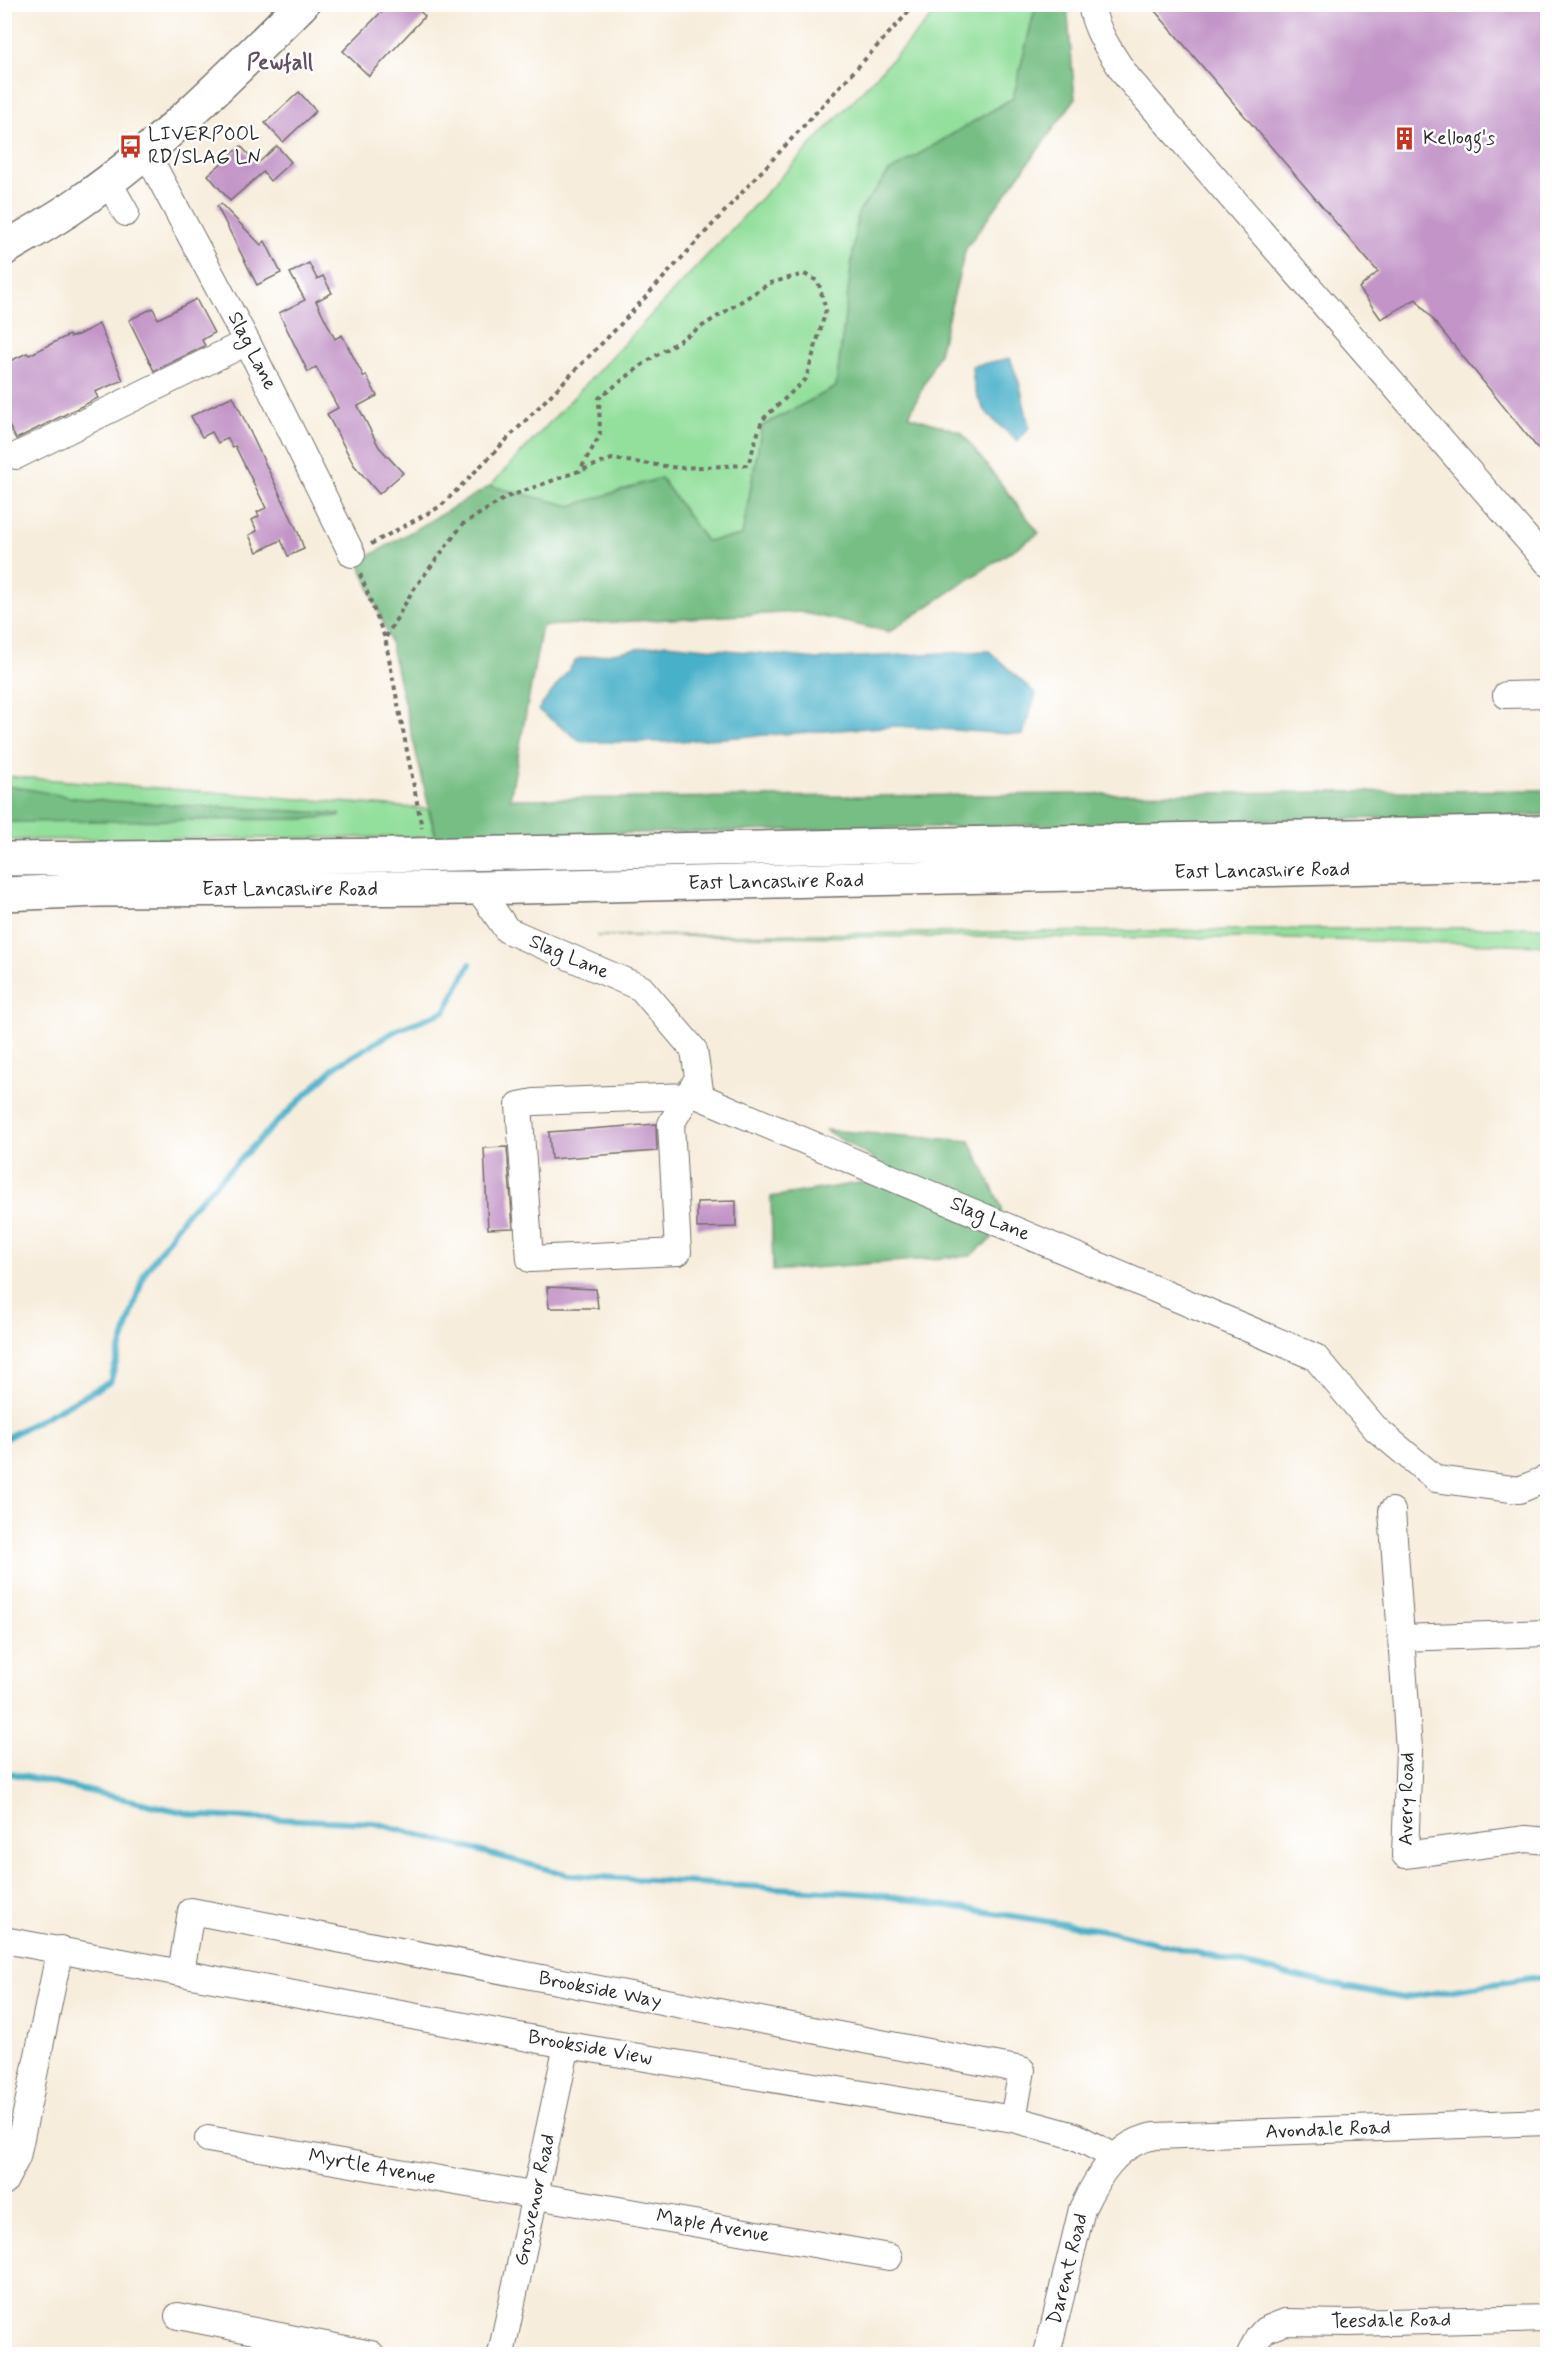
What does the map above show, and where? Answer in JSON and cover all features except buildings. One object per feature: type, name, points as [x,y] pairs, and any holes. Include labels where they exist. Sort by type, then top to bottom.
[{"type":"highway","points":[[4,249],[82,201],[146,152],[218,88],[302,4]]},
{"type":"highway","name":"East Lancashire Road","points":[[4,859],[439,854],[1548,832]]},
{"type":"highway","points":[[439,854],[465,888]]},
{"type":"highway","name":"East Lancashire Road","points":[[4,894],[99,890],[465,888],[1548,863]]},
{"type":"street","points":[[1091,4],[1110,53],[1126,77],[1548,562]]},
{"type":"street","name":"Slag Lane","points":[[146,152],[247,342],[352,554]]},
{"type":"street","points":[[108,181],[126,213]]},
{"type":"street","points":[[16,456],[247,342]]},
{"type":"street","points":[[1506,695],[1548,694]]},
{"type":"street","name":"Slag Lane","points":[[465,888],[507,930],[641,988],[694,1050],[693,1087],[701,1097],[1315,1357],[1376,1429],[1436,1479],[1518,1490],[1548,1478]]},
{"type":"street","points":[[693,1087],[671,1124],[678,1252],[530,1259],[519,1105],[534,1101],[693,1087]]},
{"type":"street","name":"Avery Road","points":[[1392,1511],[1408,1749],[1405,1855],[1526,1839],[1548,1840]]},
{"type":"street","points":[[1401,1638],[1548,1633]]},
{"type":"street","name":"Brookside Way","points":[[181,1973],[191,1911],[1022,2070],[1013,2119]]},
{"type":"street","name":"Brookside View","points":[[4,1940],[567,2045],[1013,2119],[1075,2136],[1115,2157]]},
{"type":"street","points":[[4,2182],[17,2157],[60,1949]]},
{"type":"street","name":"Grosvenor Road","points":[[501,2355],[537,2196],[567,2045]]},
{"type":"street","name":"Avondale Road","points":[[1115,2157],[1139,2140],[1156,2136],[1548,2122]]},
{"type":"street","name":"Myrtle Avenue","points":[[208,2139],[537,2196]]},
{"type":"street","name":"Darent Road","points":[[1047,2355],[1080,2216],[1093,2187],[1115,2157]]},
{"type":"street","name":"Maple Avenue","points":[[537,2196],[889,2257]]},
{"type":"street","points":[[178,2316],[371,2355]]},
{"type":"street","name":"Teesdale Road","points":[[1250,2355],[1258,2337],[1265,2330],[1285,2322],[1349,2323],[1548,2318]]},
{"type":"path","points":[[439,854],[385,638],[352,554],[441,506],[618,327],[916,4]]},
{"type":"path","points":[[385,638],[413,591],[463,524],[507,497],[579,472],[612,459],[679,468],[748,465],[762,420],[806,379],[826,310],[819,281],[804,274],[770,283],[646,362],[599,398],[600,435],[579,472]]},
{"type":"green space","points":[[943,5],[1036,5],[1013,98],[889,172],[858,213],[836,387],[762,426],[742,536],[706,541],[661,478],[571,506],[490,486]]},
{"type":"green space","points":[[1036,5],[1067,5],[1075,99],[966,248],[939,353],[909,416],[961,432],[1039,533],[889,632],[800,612],[542,626],[510,799],[1547,790],[1547,815],[436,837],[389,638],[359,562],[490,486],[571,506],[661,478],[706,541],[742,536],[762,426],[836,387],[858,213],[889,172],[1013,98]]},
{"type":"green space","points":[[4,776],[428,809],[436,837],[5,840]]},
{"type":"green space","points":[[5,786],[86,799],[340,814],[340,816],[304,819],[5,822]]},
{"type":"green space","points":[[1548,927],[1547,945],[1239,938],[596,936]]},
{"type":"green space","points":[[825,1130],[970,1141],[1002,1208],[995,1236],[970,1256],[773,1271],[771,1197],[865,1182],[874,1159]]},
{"type":"water","points":[[1010,358],[1020,385],[1029,427],[1018,441],[984,410],[973,380],[972,366]]},
{"type":"water","points":[[666,644],[818,659],[989,651],[1036,694],[1023,735],[897,726],[666,742],[582,742],[538,710],[577,659]]},
{"type":"waterway","points":[[4,1439],[110,1382],[144,1274],[185,1215],[337,1065],[399,1029],[445,1011],[470,964]]},
{"type":"waterway","points":[[4,1772],[200,1816],[375,1823],[569,1875],[872,1894],[1108,1931],[1301,1978],[1402,1998],[1532,1978],[1548,1979]]},
{"type":"place","name":"Kellogg's","points":[[1405,138]]},
{"type":"place","name":"LIVERPOOL RD/SLAG LN","points":[[130,146]]},
{"type":"district","name":"Pewfall","points":[[280,63]]}]
